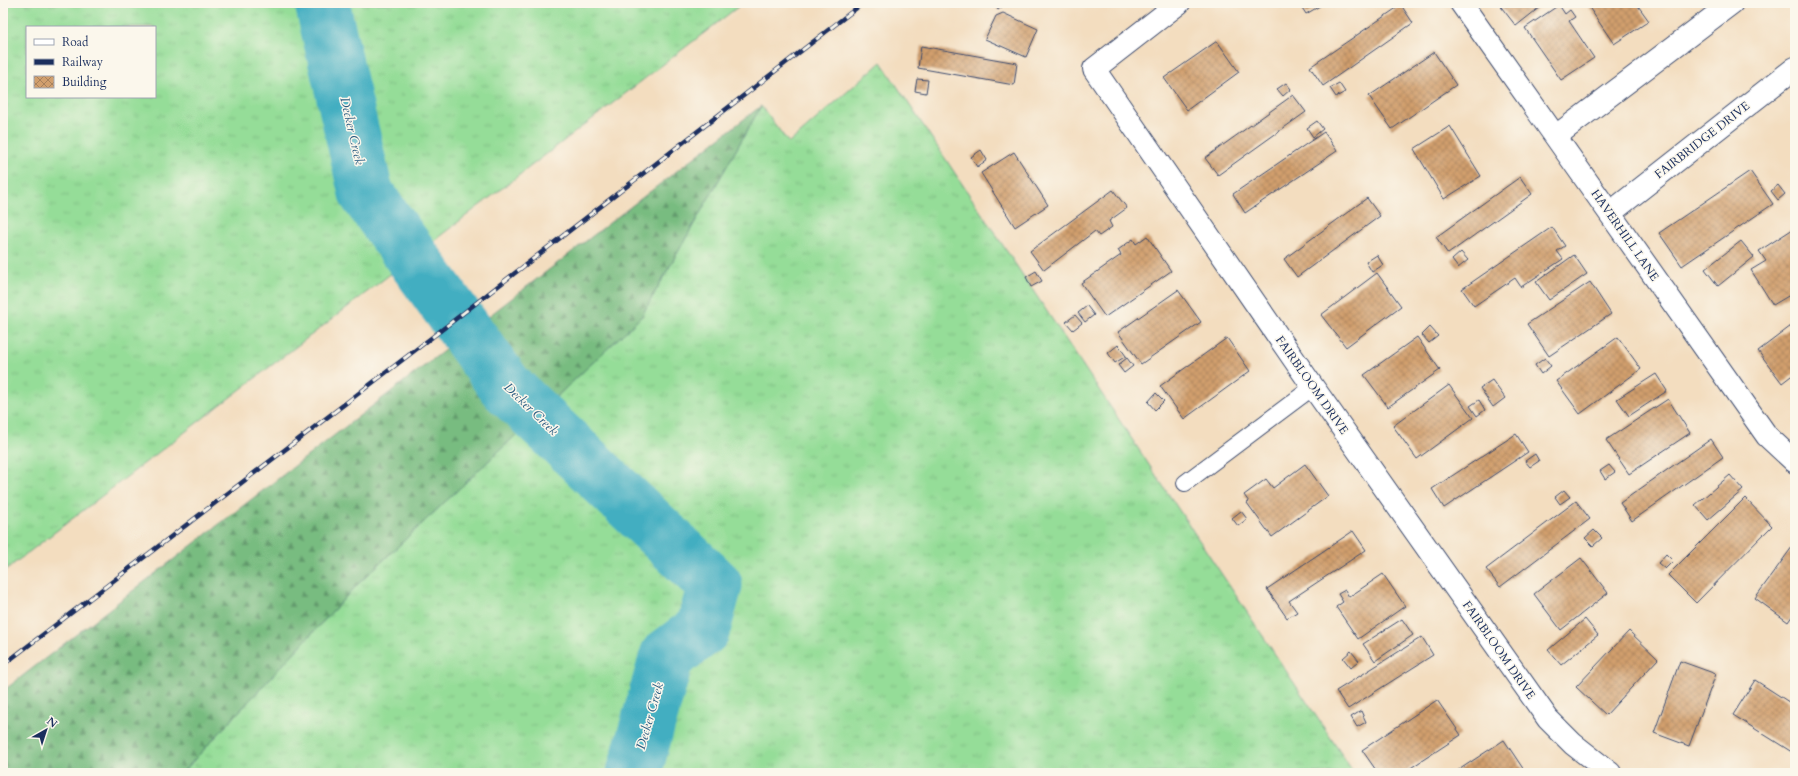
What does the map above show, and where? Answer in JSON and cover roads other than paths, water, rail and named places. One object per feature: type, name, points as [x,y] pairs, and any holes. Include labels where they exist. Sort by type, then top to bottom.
[{"type":"street","name":"FAIRBLOOM DRIVE","points":[[1179,3],[1094,70],[1313,387],[1548,719],[1572,744],[1610,773]]},
{"type":"street","name":"HAVERHILL LANE","points":[[1461,3],[1767,436],[1795,462]]},
{"type":"street","points":[[1556,136],[1732,3]]},
{"type":"street","name":"FAIRBRIDGE DRIVE","points":[[1610,213],[1795,68]]},
{"type":"lane","points":[[1185,483],[1313,387]]},
{"type":"waterway","name":"Decker Creek","points":[[322,3],[366,193],[506,387],[715,585],[703,629],[667,656],[634,773]]},
{"type":"railway","points":[[3,665],[435,335],[863,3]]}]
